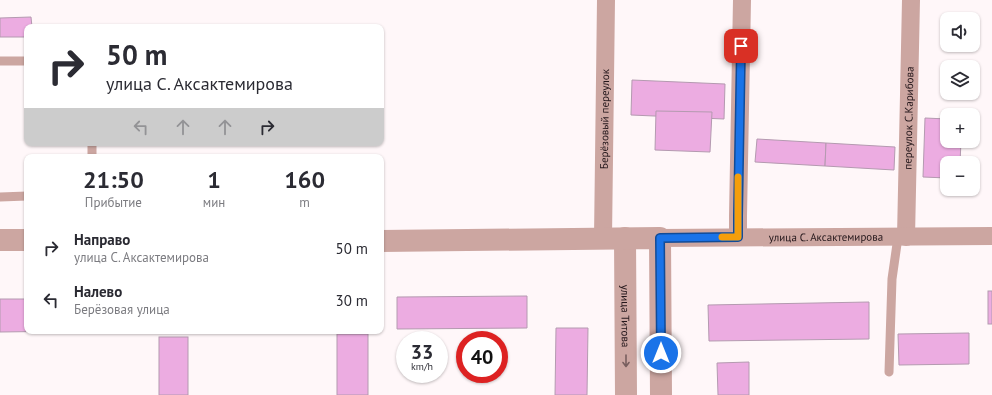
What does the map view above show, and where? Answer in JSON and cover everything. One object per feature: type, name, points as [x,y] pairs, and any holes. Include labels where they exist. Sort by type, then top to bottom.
[{"type":"street","name":"Берёзовый переулок","points":[[603,238],[606,0]]},
{"type":"street","points":[[738,237],[742,0]]},
{"type":"street","name":"переулок С.Карибова","points":[[902,237],[912,0]]},
{"type":"street","name":"улица С. Аксактемирова","points":[[660,238],[992,236]]},
{"type":"street","name":"улица Титова","points":[[626,238],[626,395]]},
{"type":"street","points":[[384,241],[660,238],[661,395]]},
{"type":"street","points":[[0,240],[24,240]]},
{"type":"lane","points":[[0,61],[24,61]]},
{"type":"lane","points":[[0,197],[24,196]]},
{"type":"lane","points":[[889,372],[892,279],[902,237]]},
{"type":"building","points":[[31,17],[32,24],[24,24],[24,37],[0,37],[0,18]]},
{"type":"building","points":[[632,80],[725,84],[724,119],[631,115]]},
{"type":"building","points":[[656,111],[712,112],[710,152],[655,150]]},
{"type":"building","points":[[925,118],[940,119],[940,148],[961,148],[960,156],[940,156],[940,178],[923,177]]},
{"type":"building","points":[[757,139],[826,143],[825,166],[755,162]]},
{"type":"building","points":[[826,143],[895,147],[894,170],[825,166]]},
{"type":"building","points":[[988,291],[992,291],[992,324],[988,324]]},
{"type":"building","points":[[527,296],[527,328],[397,329],[397,297]]},
{"type":"building","points":[[0,299],[24,299],[24,332],[0,332]]},
{"type":"building","points":[[869,302],[869,339],[709,341],[708,305]]},
{"type":"building","points":[[556,328],[588,328],[587,395],[555,395]]},
{"type":"building","points":[[969,333],[969,364],[899,365],[898,334]]},
{"type":"building","points":[[337,334],[368,334],[368,395],[337,395]]},
{"type":"building","points":[[159,337],[188,337],[188,395],[159,395]]},
{"type":"building","points":[[749,362],[749,395],[718,395],[717,363]]},
{"type":"slow traffic","points":[[722,237],[738,237],[738,177]]},
{"type":"route","points":[[661,353],[660,238],[738,237],[741,46]]}]
